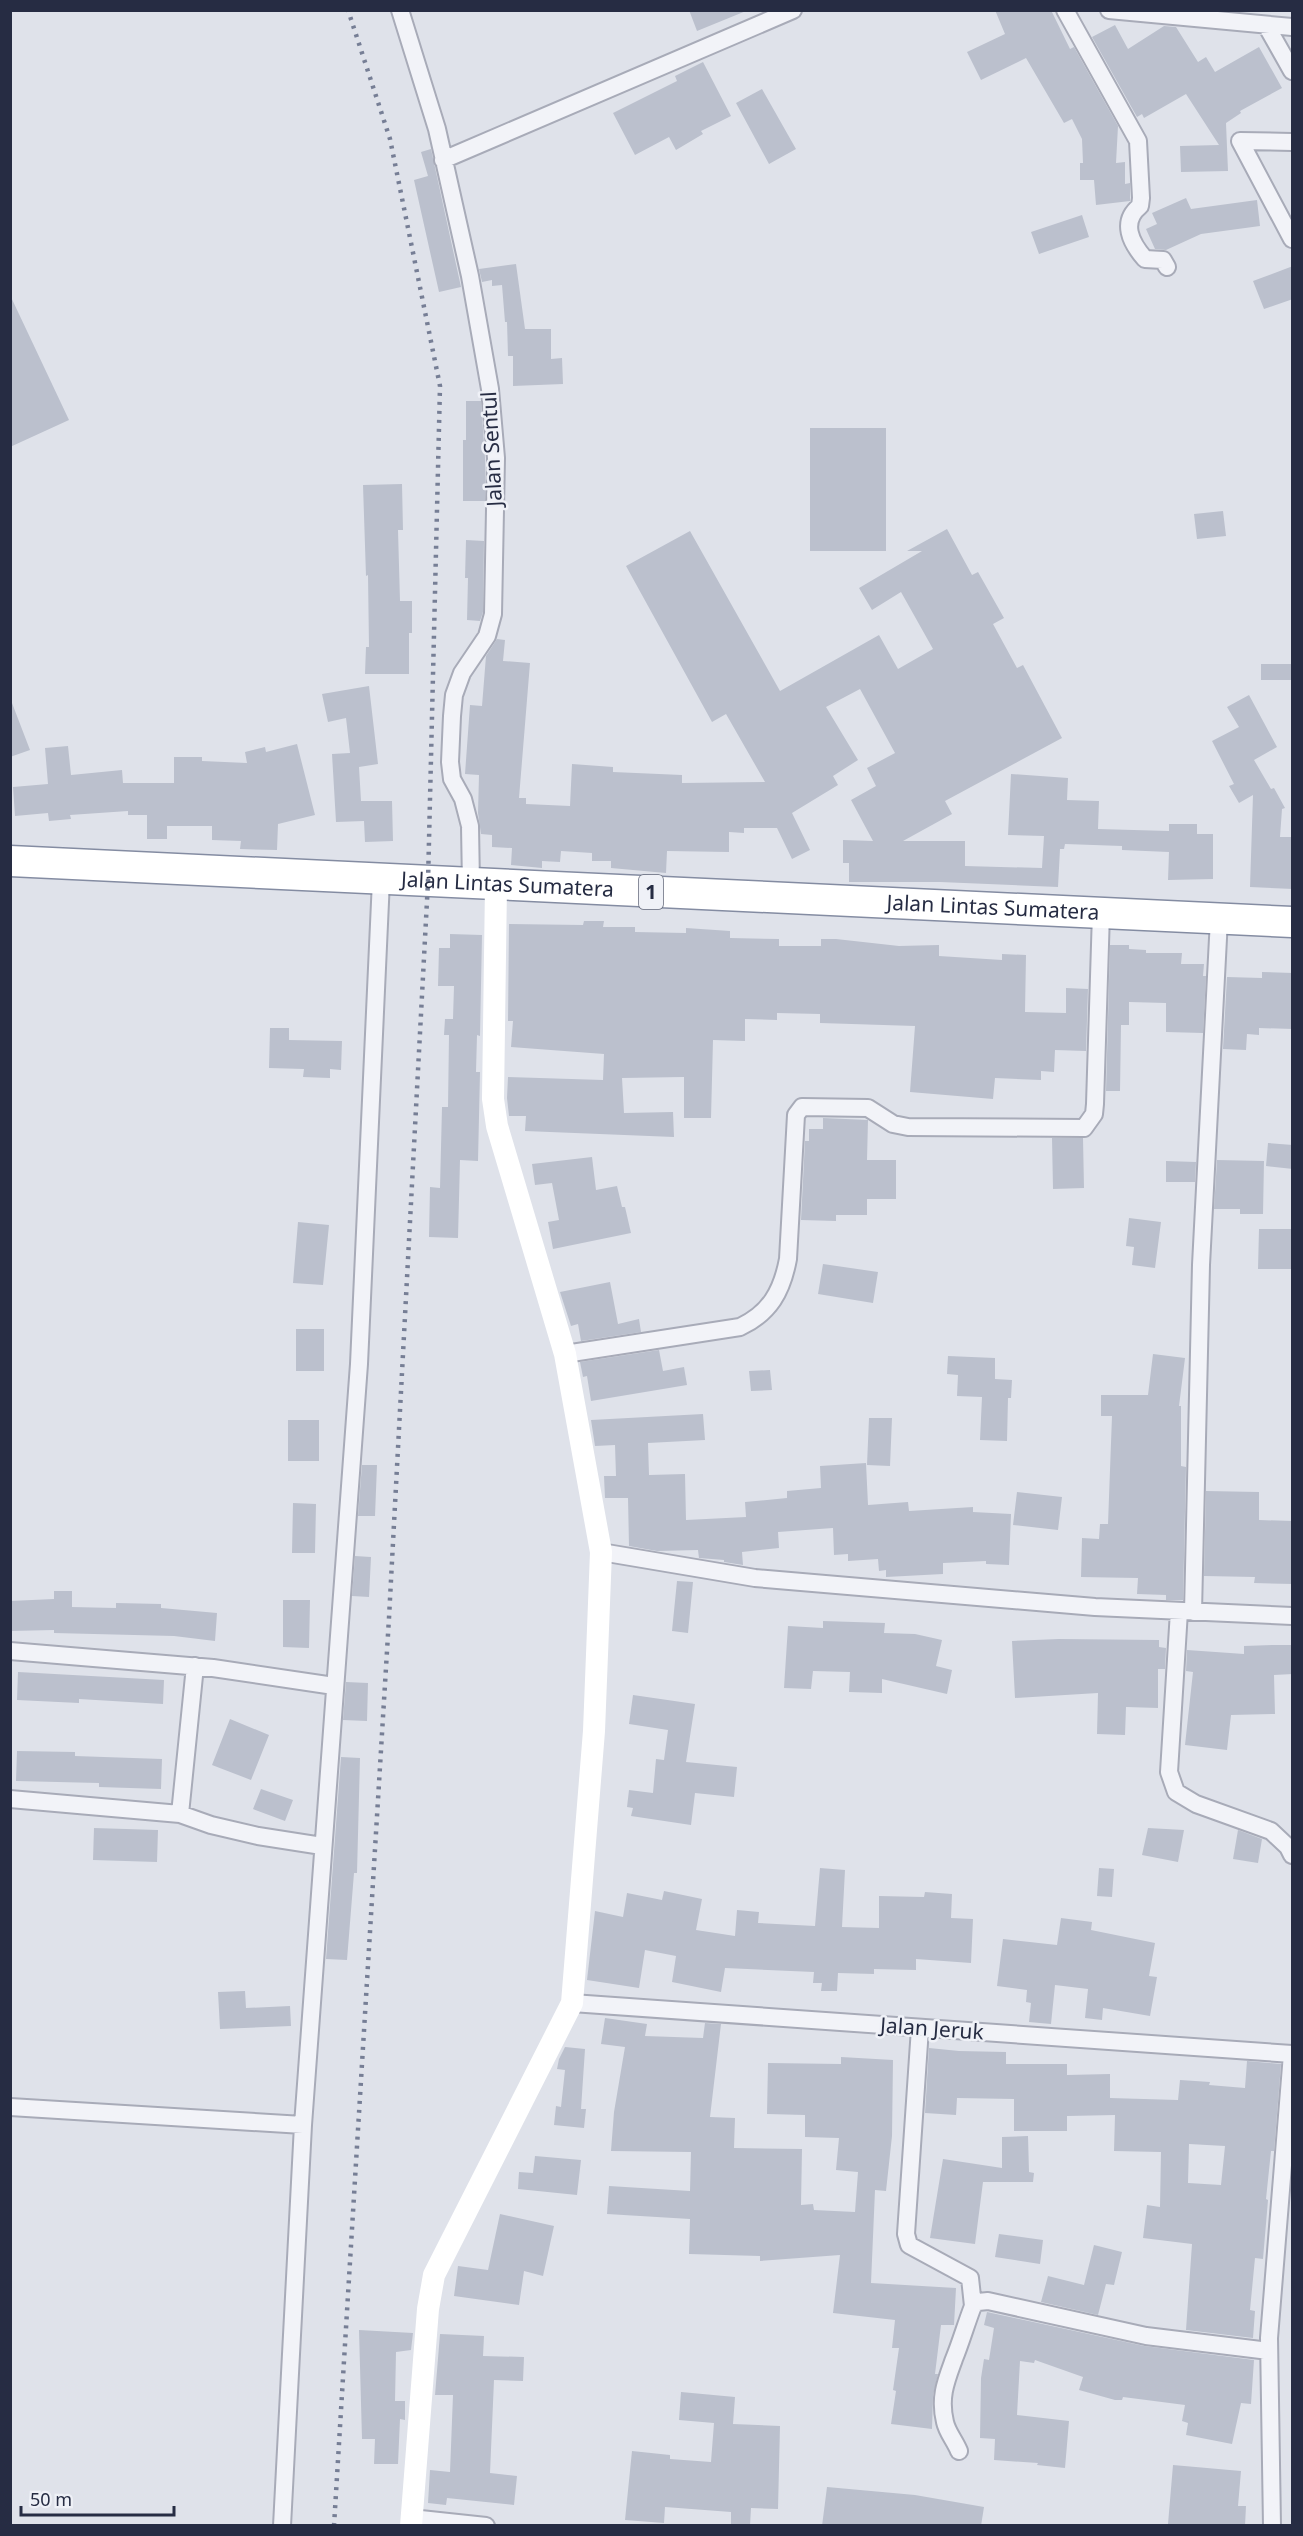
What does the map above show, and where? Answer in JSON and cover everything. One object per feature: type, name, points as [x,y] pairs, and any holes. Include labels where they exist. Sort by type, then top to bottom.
[{"type":"highway","name":"Jalan Lintas Sumatera","points":[[10,861],[1293,922]]},
{"type":"street","name":"Jalan Sentul","points":[[400,10],[437,129],[474,298],[490,389],[496,458],[493,614],[487,636],[462,673],[454,695],[452,716],[452,779],[463,799],[484,885]]},
{"type":"street","points":[[443,160],[793,10]]},
{"type":"street","points":[[1065,10],[1138,141],[1141,198],[1140,206],[1133,211],[1129,220],[1129,236],[1145,259],[1163,260],[1167,267]]},
{"type":"street","points":[[1109,10],[1293,27]]},
{"type":"street","points":[[1266,25],[1293,71]]},
{"type":"street","points":[[1293,142],[1240,141],[1293,239]]},
{"type":"street","points":[[282,2526],[303,2126],[359,1364],[381,880]]},
{"type":"street","points":[[484,885],[493,1099],[496,1117],[564,1354],[601,1552],[594,1731],[572,2003],[434,2275],[428,2309],[411,2522],[486,2526]]},
{"type":"street","points":[[564,1354],[740,1327],[756,1320],[771,1306],[784,1278],[788,1259],[796,1115],[802,1107],[868,1108],[893,1124],[908,1127],[1084,1128],[1094,1114],[1095,1104],[1101,913]]},
{"type":"street","points":[[1219,919],[1186,1611],[1169,1772],[1176,1792],[1196,1804],[1271,1831],[1293,1855]]},
{"type":"street","points":[[601,1552],[755,1578],[1095,1607],[1293,1616]]},
{"type":"street","points":[[10,1651],[195,1666],[334,1686]]},
{"type":"street","points":[[180,1814],[195,1666]]},
{"type":"street","points":[[10,1799],[180,1814],[211,1825],[258,1836],[322,1846]]},
{"type":"street","name":"Jalan Jeruk","points":[[572,2003],[1292,2054]]},
{"type":"street","points":[[920,2028],[906,2234],[909,2245],[970,2278],[973,2306],[945,2379],[942,2399],[946,2426],[959,2451]]},
{"type":"street","points":[[1272,2526],[1269,2351],[1292,2054]]},
{"type":"street","points":[[10,2107],[303,2126]]},
{"type":"street","points":[[973,2306],[978,2302],[988,2301],[1146,2336],[1269,2351]]},
{"type":"building","points":[[689,10],[746,10],[746,11],[697,31]]},
{"type":"building","points":[[995,10],[1051,10],[1070,49],[1074,47],[1118,126],[1116,163],[1125,162],[1125,184],[1130,183],[1130,201],[1096,205],[1094,180],[1080,180],[1080,163],[1083,163],[1082,139],[1072,119],[1064,123],[1026,58],[981,80],[967,52],[1005,34]]},
{"type":"building","points":[[1115,25],[1128,49],[1164,26],[1176,27],[1198,62],[1206,57],[1215,72],[1259,47],[1282,88],[1240,111],[1241,113],[1226,123],[1228,171],[1181,172],[1180,146],[1219,145],[1186,94],[1144,118],[1142,114],[1137,117],[1092,37]]},
{"type":"building","points":[[703,62],[731,116],[701,131],[703,134],[676,150],[669,137],[635,155],[613,113],[677,81],[675,76]]},
{"type":"building","points":[[762,89],[796,149],[769,164],[736,103]]},
{"type":"building","points":[[431,149],[461,287],[439,292],[414,180],[428,176],[421,152]]},
{"type":"building","points":[[1186,198],[1191,209],[1257,200],[1260,226],[1201,234],[1166,250],[1155,249],[1146,229],[1157,224],[1152,213]]},
{"type":"building","points":[[1082,215],[1089,237],[1039,254],[1031,232]]},
{"type":"building","points":[[516,264],[525,329],[551,329],[551,359],[562,358],[563,384],[513,386],[513,356],[508,356],[507,322],[505,322],[502,285],[492,286],[492,280],[482,282],[479,269]]},
{"type":"building","points":[[1293,266],[1293,299],[1264,309],[1253,281]]},
{"type":"building","points":[[10,295],[69,420],[10,447]]},
{"type":"building","points":[[466,401],[481,401],[485,501],[463,501],[463,440],[466,440]]},
{"type":"building","points":[[810,428],[886,428],[886,551],[810,551]]},
{"type":"building","points":[[402,484],[403,530],[398,530],[400,601],[412,601],[409,674],[365,674],[366,647],[369,647],[363,485]]},
{"type":"building","points":[[1223,511],[1226,536],[1197,539],[1194,514]]},
{"type":"building","points":[[947,529],[972,575],[978,572],[1004,618],[993,624],[1017,668],[1023,665],[1062,738],[945,801],[952,814],[903,841],[965,841],[965,866],[1042,868],[1044,836],[1008,835],[1011,774],[1068,778],[1067,800],[1099,801],[1098,829],[1169,831],[1169,824],[1197,824],[1197,834],[1213,834],[1213,879],[1168,880],[1169,852],[1122,850],[1122,846],[1065,844],[1064,849],[1060,849],[1058,887],[940,882],[849,882],[849,863],[843,863],[843,840],[873,841],[851,800],[876,786],[867,768],[895,753],[860,689],[826,707],[858,760],[833,776],[838,785],[792,813],[810,850],[792,859],[777,828],[744,828],[744,833],[729,832],[729,852],[667,851],[666,873],[611,868],[611,861],[592,861],[592,853],[561,851],[560,862],[542,861],[542,868],[511,865],[512,848],[492,847],[492,835],[481,834],[478,813],[479,775],[465,774],[470,705],[482,706],[486,656],[497,639],[505,640],[503,661],[530,663],[519,798],[526,798],[526,804],[570,806],[572,764],[613,767],[613,772],[682,775],[682,783],[765,782],[726,714],[712,722],[626,566],[690,531],[780,691],[879,635],[898,669],[933,649],[901,592],[872,610],[859,588],[922,551],[907,551]]},
{"type":"building","points":[[466,540],[484,541],[483,612],[480,621],[467,620]]},
{"type":"building","points":[[1261,664],[1293,664],[1293,680],[1261,680]]},
{"type":"building","points":[[369,686],[378,764],[359,767],[361,801],[392,801],[393,841],[365,842],[364,821],[336,822],[332,754],[350,753],[346,718],[328,722],[322,694]]},
{"type":"building","points":[[1249,695],[1277,747],[1254,760],[1285,808],[1282,809],[1280,837],[1293,837],[1293,889],[1250,887],[1253,795],[1239,803],[1229,786],[1234,784],[1212,741],[1239,727],[1227,707]]},
{"type":"building","points":[[12,703],[30,750],[10,757],[10,704]]},
{"type":"building","points":[[297,744],[315,815],[278,824],[277,850],[240,849],[241,841],[212,840],[212,826],[167,826],[167,839],[147,839],[147,815],[128,815],[128,811],[70,815],[71,819],[49,821],[48,813],[15,816],[13,787],[48,784],[45,748],[68,746],[71,775],[122,770],[123,783],[174,783],[174,757],[202,757],[202,761],[247,763],[245,752],[265,747],[266,752]]},
{"type":"building","points":[[584,921],[604,921],[603,927],[635,927],[635,932],[686,933],[686,928],[730,931],[730,938],[779,939],[779,946],[821,946],[821,939],[836,939],[899,946],[939,945],[939,956],[1002,960],[1002,954],[1026,955],[1025,1012],[1066,1013],[1066,988],[1088,989],[1086,1051],[1055,1050],[1054,1072],[1041,1071],[1041,1080],[995,1078],[993,1099],[910,1092],[915,1026],[820,1023],[820,1014],[777,1013],[777,1020],[745,1019],[745,1041],[713,1040],[711,1118],[684,1118],[684,1077],[622,1078],[624,1113],[673,1112],[674,1137],[525,1131],[526,1116],[509,1116],[508,1077],[603,1080],[604,1054],[511,1047],[513,1021],[508,1021],[509,924],[583,925]]},
{"type":"building","points":[[450,934],[482,935],[480,1036],[477,1035],[476,1072],[480,1072],[478,1161],[460,1160],[458,1238],[429,1237],[430,1187],[440,1188],[442,1107],[448,1107],[449,1035],[444,1035],[445,1019],[453,1019],[454,986],[438,986],[439,948],[450,948]]},
{"type":"building","points":[[1110,945],[1129,945],[1129,949],[1146,950],[1146,953],[1182,953],[1181,964],[1204,964],[1203,976],[1206,976],[1203,1033],[1166,1032],[1166,1003],[1129,1002],[1129,1025],[1121,1025],[1120,1091],[1106,1091]]},
{"type":"building","points":[[1262,972],[1293,973],[1293,1029],[1259,1028],[1259,1035],[1247,1034],[1246,1050],[1223,1049],[1227,977],[1262,978]]},
{"type":"building","points":[[270,1028],[289,1028],[289,1040],[342,1041],[341,1070],[330,1069],[330,1078],[303,1077],[304,1069],[269,1068]]},
{"type":"building","points":[[823,1118],[868,1120],[867,1160],[896,1160],[896,1199],[867,1199],[867,1215],[836,1215],[836,1221],[801,1220],[805,1141],[809,1141],[809,1129],[823,1129]]},
{"type":"building","points":[[1052,1138],[1083,1138],[1084,1188],[1053,1189]]},
{"type":"building","points":[[1268,1143],[1293,1145],[1293,1169],[1266,1166]]},
{"type":"building","points":[[592,1157],[596,1190],[617,1186],[631,1233],[553,1249],[548,1222],[559,1220],[552,1183],[535,1185],[532,1164]]},
{"type":"building","points":[[1217,1160],[1264,1161],[1263,1214],[1240,1214],[1240,1209],[1214,1209]]},
{"type":"building","points":[[1166,1161],[1196,1162],[1195,1182],[1166,1182]]},
{"type":"building","points":[[1129,1218],[1161,1222],[1155,1268],[1132,1265],[1134,1247],[1126,1246]]},
{"type":"building","points":[[298,1222],[329,1225],[323,1285],[293,1283]]},
{"type":"building","points":[[1259,1229],[1293,1229],[1293,1269],[1258,1269]]},
{"type":"building","points":[[823,1264],[878,1272],[873,1303],[818,1294]]},
{"type":"building","points":[[610,1282],[618,1324],[639,1319],[641,1332],[581,1341],[578,1324],[571,1326],[560,1292]]},
{"type":"building","points":[[296,1329],[324,1329],[324,1371],[296,1371]]},
{"type":"building","points":[[659,1350],[663,1371],[684,1367],[687,1385],[591,1401],[587,1376],[583,1377],[580,1362]]},
{"type":"building","points":[[1153,1354],[1185,1358],[1179,1406],[1181,1406],[1181,1466],[1186,1467],[1183,1600],[1166,1600],[1166,1595],[1137,1594],[1138,1578],[1081,1577],[1082,1538],[1099,1539],[1100,1524],[1108,1524],[1112,1416],[1101,1416],[1101,1395],[1148,1395]]},
{"type":"building","points":[[948,1356],[995,1358],[995,1379],[1012,1380],[1011,1398],[1008,1398],[1007,1441],[980,1440],[982,1397],[957,1396],[958,1375],[947,1374]]},
{"type":"building","points":[[770,1370],[772,1390],[751,1391],[749,1371]]},
{"type":"building","points":[[703,1414],[705,1440],[648,1443],[649,1475],[685,1474],[686,1520],[746,1517],[745,1502],[787,1498],[787,1491],[821,1488],[820,1466],[866,1463],[868,1505],[908,1502],[909,1511],[973,1507],[973,1512],[1011,1514],[1009,1565],[986,1564],[986,1561],[943,1563],[943,1574],[886,1577],[886,1570],[879,1571],[878,1559],[848,1561],[848,1554],[834,1555],[833,1528],[778,1532],[779,1548],[742,1552],[743,1565],[724,1562],[724,1560],[699,1558],[698,1550],[657,1551],[629,1546],[628,1498],[605,1498],[604,1476],[616,1476],[615,1445],[595,1446],[591,1420]]},
{"type":"building","points":[[869,1418],[892,1418],[890,1466],[867,1465]]},
{"type":"building","points":[[288,1420],[319,1420],[319,1461],[288,1461]]},
{"type":"building","points":[[362,1465],[377,1465],[375,1516],[358,1516]]},
{"type":"building","points":[[1206,1491],[1259,1492],[1259,1520],[1293,1521],[1293,1584],[1254,1583],[1255,1577],[1204,1576]]},
{"type":"building","points":[[1017,1492],[1062,1497],[1058,1530],[1013,1525]]},
{"type":"building","points":[[293,1503],[316,1504],[315,1553],[292,1553]]},
{"type":"building","points":[[355,1556],[371,1557],[369,1597],[352,1596]]},
{"type":"building","points":[[677,1581],[693,1582],[688,1633],[672,1631]]},
{"type":"building","points":[[54,1591],[72,1591],[72,1607],[116,1608],[116,1603],[161,1604],[161,1608],[217,1613],[215,1641],[174,1636],[54,1633],[54,1630],[10,1631],[10,1601],[54,1599]]},
{"type":"building","points":[[283,1600],[310,1600],[309,1648],[283,1647]]},
{"type":"building","points":[[823,1621],[885,1623],[884,1633],[915,1634],[942,1640],[936,1666],[952,1670],[947,1694],[882,1679],[882,1693],[849,1692],[850,1672],[813,1671],[811,1689],[784,1688],[788,1626],[823,1628]]},
{"type":"building","points":[[1159,1640],[1159,1647],[1166,1648],[1165,1669],[1158,1669],[1158,1708],[1126,1707],[1125,1735],[1097,1734],[1098,1693],[1015,1698],[1012,1641]]},
{"type":"building","points":[[1293,1645],[1293,1674],[1274,1675],[1275,1714],[1231,1715],[1227,1750],[1185,1745],[1193,1672],[1186,1671],[1187,1650],[1244,1654],[1244,1646]]},
{"type":"building","points":[[18,1672],[164,1680],[163,1704],[79,1699],[79,1703],[17,1700]]},
{"type":"building","points":[[346,1682],[368,1683],[367,1721],[343,1720]]},
{"type":"building","points":[[633,1695],[695,1704],[686,1762],[737,1767],[734,1797],[695,1793],[691,1825],[631,1816],[633,1808],[627,1807],[629,1790],[653,1793],[656,1759],[664,1760],[668,1730],[629,1724]]},
{"type":"building","points":[[230,1719],[269,1735],[251,1780],[212,1765]]},
{"type":"building","points":[[17,1751],[75,1752],[75,1756],[162,1759],[161,1789],[99,1787],[99,1783],[16,1781]]},
{"type":"building","points":[[341,1757],[360,1758],[357,1873],[354,1873],[347,1960],[326,1959]]},
{"type":"building","points":[[261,1789],[293,1800],[285,1821],[253,1809]]},
{"type":"building","points":[[94,1828],[158,1830],[157,1862],[93,1860]]},
{"type":"building","points":[[1148,1828],[1184,1830],[1178,1862],[1142,1855]]},
{"type":"building","points":[[1238,1830],[1262,1839],[1258,1863],[1233,1859]]},
{"type":"building","points":[[820,1868],[845,1870],[842,1927],[879,1928],[879,1896],[924,1897],[925,1892],[952,1894],[951,1918],[973,1919],[971,1963],[916,1959],[916,1970],[874,1969],[874,1974],[838,1973],[837,1991],[821,1991],[822,1983],[813,1983],[814,1972],[725,1968],[721,1992],[672,1982],[676,1956],[645,1950],[639,1988],[587,1980],[595,1911],[623,1917],[627,1893],[662,1900],[664,1891],[702,1899],[696,1930],[735,1936],[737,1910],[759,1912],[758,1923],[815,1926]]},
{"type":"building","points":[[1099,1868],[1114,1869],[1112,1897],[1097,1896]]},
{"type":"building","points":[[1061,1918],[1092,1922],[1091,1930],[1155,1943],[1149,1976],[1157,1977],[1150,2016],[1103,2008],[1102,2020],[1085,2018],[1088,1989],[1055,1985],[1051,2024],[1029,2022],[1031,2003],[1026,2002],[1027,1990],[997,1986],[1003,1939],[1057,1945]]},
{"type":"building","points":[[245,1991],[246,2008],[290,2006],[291,2026],[220,2029],[218,1992]]},
{"type":"building","points":[[605,2018],[647,2024],[645,2036],[703,2038],[705,2023],[721,2024],[710,2117],[735,2118],[734,2148],[802,2149],[801,2205],[813,2204],[814,2210],[855,2212],[858,2172],[836,2170],[839,2138],[805,2137],[805,2115],[767,2114],[768,2063],[841,2064],[841,2057],[893,2060],[892,2136],[886,2191],[875,2190],[871,2283],[956,2288],[954,2325],[941,2325],[935,2374],[938,2374],[933,2396],[932,2429],[891,2424],[899,2348],[892,2348],[895,2320],[833,2313],[840,2255],[760,2261],[760,2256],[689,2254],[690,2219],[607,2214],[609,2186],[690,2191],[691,2152],[611,2151],[614,2112],[625,2047],[601,2044]]},
{"type":"building","points":[[565,2047],[585,2049],[581,2109],[586,2109],[584,2128],[554,2125],[556,2106],[561,2107],[565,2070],[557,2069]]},
{"type":"building","points":[[929,2048],[1006,2052],[1006,2064],[1067,2064],[1067,2075],[1110,2074],[1110,2098],[1178,2100],[1180,2080],[1245,2088],[1247,2061],[1281,2064],[1274,2151],[1271,2151],[1266,2199],[1268,2200],[1263,2259],[1255,2258],[1250,2310],[1255,2311],[1253,2338],[1186,2330],[1192,2244],[1143,2238],[1147,2205],[1160,2207],[1161,2152],[1114,2151],[1115,2115],[1067,2116],[1067,2131],[1014,2131],[1014,2099],[957,2098],[956,2115],[925,2113]],"holes":[[[1189,2144],[1225,2146],[1221,2185],[1188,2183]]]},
{"type":"building","points":[[1028,2136],[1029,2172],[1034,2173],[1033,2182],[983,2182],[975,2244],[930,2238],[943,2159],[1002,2168],[1002,2137]]},
{"type":"building","points":[[535,2156],[581,2160],[577,2195],[518,2189],[519,2172],[533,2173]]},
{"type":"building","points":[[500,2214],[554,2226],[543,2276],[524,2271],[519,2305],[454,2296],[458,2266],[488,2270]]},
{"type":"building","points":[[999,2234],[1043,2240],[1040,2264],[995,2257]]},
{"type":"building","points":[[1094,2245],[1122,2252],[1114,2285],[1106,2284],[1098,2315],[1041,2302],[1048,2276],[1084,2285]]},
{"type":"building","points":[[987,2312],[1144,2346],[1254,2360],[1251,2404],[1241,2403],[1232,2444],[1186,2435],[1188,2423],[1182,2421],[1185,2405],[1123,2397],[1122,2400],[1115,2400],[1079,2390],[1083,2377],[1035,2360],[1034,2363],[1020,2361],[1017,2415],[1069,2421],[1065,2468],[1037,2465],[1038,2463],[994,2460],[995,2439],[980,2438],[981,2378],[984,2359],[989,2360],[994,2328],[984,2325]]},
{"type":"building","points":[[359,2330],[413,2333],[411,2350],[396,2352],[395,2401],[405,2401],[405,2420],[400,2419],[398,2464],[374,2464],[375,2439],[362,2439]]},
{"type":"building","points":[[440,2334],[484,2336],[483,2356],[524,2357],[523,2381],[494,2380],[490,2473],[517,2476],[514,2505],[447,2498],[446,2505],[428,2503],[430,2470],[450,2472],[453,2395],[435,2395]]},
{"type":"building","points":[[681,2392],[735,2397],[733,2424],[780,2426],[778,2509],[751,2508],[750,2526],[731,2526],[731,2512],[665,2507],[664,2523],[625,2520],[632,2451],[670,2455],[670,2459],[711,2462],[714,2423],[679,2420]]},
{"type":"building","points":[[1173,2465],[1241,2471],[1238,2506],[1246,2506],[1245,2526],[1168,2524]]},
{"type":"building","points":[[827,2487],[915,2495],[984,2507],[981,2526],[822,2526]]},
{"type":"railway","points":[[334,2526],[389,1618],[428,882],[440,386],[390,139],[348,10]]}]
